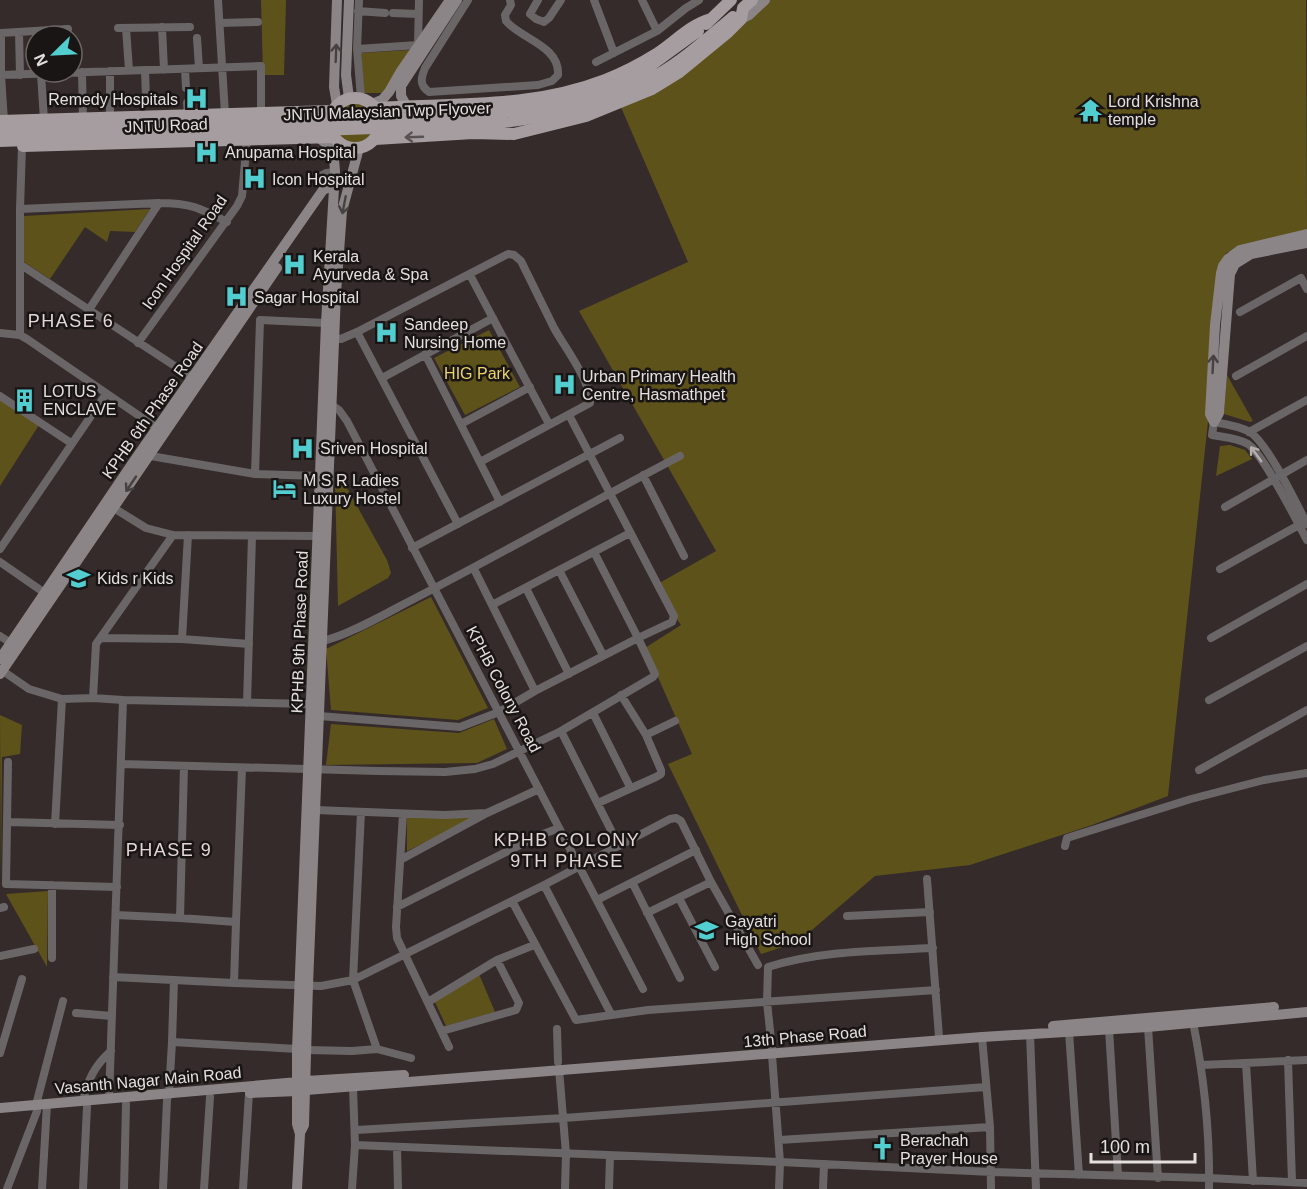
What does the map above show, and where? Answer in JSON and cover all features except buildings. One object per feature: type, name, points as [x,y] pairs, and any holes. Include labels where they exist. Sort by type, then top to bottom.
[{"type":"main road","name":"JNTU Malaysian Twp Flyover","points":[[1,125],[440,117],[528,110],[578,100],[614,87],[651,66],[698,31],[731,0]]},
{"type":"main road","points":[[375,139],[514,134],[586,116],[652,89],[678,73],[714,45],[742,11]]},
{"type":"main road","name":"JNTU Malaysian Twp Flyover","points":[[0,141],[489,124],[536,118],[576,110],[626,91],[657,76],[742,11]]},
{"type":"main road","points":[[364,102],[380,123],[375,139],[365,147],[345,147],[334,137],[329,124],[334,108],[364,102],[407,107],[489,104],[561,94],[607,79],[633,66],[657,53],[692,27],[714,16]]},
{"type":"main road","points":[[451,106],[453,135]]},
{"type":"main road","name":"JNTU Road","points":[[1,125],[44,120],[116,119],[187,109],[225,114],[261,114],[334,108]]},
{"type":"main road","points":[[116,119],[123,144]]},
{"type":"main road","name":"JNTU Road","points":[[0,147],[334,137]]},
{"type":"street","points":[[218,0],[225,114]]},
{"type":"street","points":[[334,108],[338,0]]},
{"type":"street","points":[[349,0],[346,75],[364,102]]},
{"type":"street","points":[[359,0],[357,49],[364,102]]},
{"type":"street","points":[[419,0],[421,47]]},
{"type":"street","points":[[407,107],[402,101],[400,91],[421,47],[450,0]]},
{"type":"street","points":[[364,102],[382,100],[457,0]]},
{"type":"street","points":[[468,0],[423,72],[421,84],[429,92],[538,86],[556,77]]},
{"type":"street","points":[[510,0],[511,5],[505,15],[506,21],[553,56],[558,68],[556,77],[561,94]]},
{"type":"street","points":[[538,0],[530,14],[544,22],[561,0]]},
{"type":"street","points":[[594,0],[614,52]]},
{"type":"street","points":[[642,0],[657,31]]},
{"type":"street","points":[[596,62],[657,31],[685,4],[699,0]]},
{"type":"street","points":[[714,16],[724,0]]},
{"type":"street","points":[[742,11],[749,15],[765,0]]},
{"type":"street","points":[[358,11],[418,14]]},
{"type":"street","points":[[219,23],[258,22]]},
{"type":"street","points":[[162,27],[164,70]]},
{"type":"street","points":[[129,70],[122,28],[190,27]]},
{"type":"street","points":[[1,125],[1,35],[4,32],[24,32]]},
{"type":"street","points":[[19,32],[20,75]]},
{"type":"street","points":[[197,38],[199,68]]},
{"type":"street","points":[[357,49],[421,47]]},
{"type":"street","points":[[84,72],[261,66],[261,114]]},
{"type":"street","points":[[413,66],[423,72]]},
{"type":"street","points":[[185,69],[186,88]]},
{"type":"street","points":[[144,70],[146,99]]},
{"type":"street","points":[[110,71],[116,119]]},
{"type":"street","points":[[0,75],[24,75]]},
{"type":"street","points":[[42,84],[44,120]]},
{"type":"street","points":[[82,84],[84,120]]},
{"type":"street","points":[[427,107],[429,92]]},
{"type":"street","name":"KPHB 9th Phase Road","points":[[297,1189],[300,1134],[304,1125],[301,1116],[304,985],[313,770],[319,716],[317,536],[335,178],[333,152],[326,142],[319,138]]},
{"type":"street","name":"Icon Hospital Road","points":[[138,343],[227,222],[242,196],[248,139]]},
{"type":"street","points":[[20,335],[22,146]]},
{"type":"street","name":"KPHB 9th Phase Road","points":[[304,985],[315,810],[311,704],[318,641],[333,406],[334,338],[342,211],[359,148]]},
{"type":"street","points":[[318,177],[322,174],[335,178]]},
{"type":"street","name":"KPHB 6th Phase Road","points":[[242,312],[323,190],[335,178]]},
{"type":"street","name":"KPHB 6th Phase Road","points":[[1,668],[48,595],[242,312],[320,203],[326,201],[332,203]]},
{"type":"street","points":[[88,310],[159,203]]},
{"type":"street","points":[[20,208],[183,203],[200,208],[227,222]]},
{"type":"street","points":[[1277,477],[1251,446],[1242,441],[1212,435],[1219,412],[1230,274],[1232,262],[1240,250],[1307,234]]},
{"type":"street","points":[[1232,262],[1251,254],[1307,243]]},
{"type":"street","points":[[334,338],[341,339],[357,332],[508,254],[514,255],[521,261],[590,395],[590,403],[480,462]]},
{"type":"street","points":[[21,265],[195,379]]},
{"type":"street","points":[[470,275],[549,424]]},
{"type":"street","points":[[1240,312],[1301,278],[1307,289]]},
{"type":"street","points":[[242,312],[260,320],[326,323]]},
{"type":"street","points":[[382,378],[493,318]]},
{"type":"street","points":[[255,474],[260,320]]},
{"type":"street","points":[[357,332],[458,524]]},
{"type":"street","points":[[0,333],[20,335],[157,428]]},
{"type":"street","points":[[1236,376],[1307,336]]},
{"type":"street","points":[[425,354],[500,502]]},
{"type":"street","name":"KPHB 6th Phase Road","points":[[144,455],[157,428],[195,379]]},
{"type":"street","points":[[461,424],[530,387]]},
{"type":"street","points":[[0,549],[106,394]]},
{"type":"street","points":[[0,396],[71,443]]},
{"type":"street","points":[[1245,430],[1307,400]]},
{"type":"street","name":"KPHB Colony Road","points":[[333,406],[347,421],[643,989]]},
{"type":"street","points":[[319,716],[460,727],[499,712],[603,655],[672,622],[674,616],[569,415]]},
{"type":"street","points":[[1215,420],[1235,423],[1256,438],[1305,523],[1307,540]]},
{"type":"street","points":[[412,548],[620,438]]},
{"type":"street","points":[[144,455],[255,474],[320,476]]},
{"type":"street","points":[[318,641],[331,639],[385,614],[680,456]]},
{"type":"street","points":[[1225,507],[1307,460]]},
{"type":"street","points":[[643,475],[684,556]]},
{"type":"street","points":[[110,506],[146,528],[173,535],[317,536]]},
{"type":"street","points":[[1220,569],[1305,523]]},
{"type":"street","points":[[492,605],[630,533]]},
{"type":"street","points":[[93,698],[96,644],[173,535]]},
{"type":"street","points":[[182,639],[188,535]]},
{"type":"street","points":[[247,703],[252,536]]},
{"type":"street","points":[[122,764],[445,772],[475,769],[492,764],[561,731],[655,674],[594,552]]},
{"type":"street","points":[[0,562],[48,595]]},
{"type":"street","points":[[474,568],[535,691]]},
{"type":"street","points":[[559,570],[603,655]]},
{"type":"street","points":[[1211,638],[1307,584]]},
{"type":"street","points":[[526,588],[568,674]]},
{"type":"street","name":"KPHB 6th Phase Road","points":[[1,668],[11,643],[48,595]]},
{"type":"street","points":[[0,636],[11,643]]},
{"type":"street","points":[[100,638],[182,639],[249,644]]},
{"type":"street","points":[[1209,700],[1307,646]]},
{"type":"street","points":[[1,668],[29,689],[62,699],[311,704]]},
{"type":"street","points":[[598,803],[661,774],[646,735],[621,695]]},
{"type":"street","points":[[55,824],[62,699]]},
{"type":"street","points":[[110,1099],[123,700]]},
{"type":"street","points":[[1199,770],[1307,710]]},
{"type":"street","points":[[593,713],[630,787]]},
{"type":"street","points":[[646,735],[675,721]]},
{"type":"street","points":[[561,731],[619,846]]},
{"type":"street","points":[[8,762],[6,884],[117,887]]},
{"type":"street","points":[[180,918],[184,766]]},
{"type":"street","points":[[234,983],[242,768]]},
{"type":"street","points":[[1065,846],[1067,838],[1145,813],[1241,786],[1307,773]]},
{"type":"street","points":[[402,859],[487,813],[539,789]]},
{"type":"street","points":[[315,810],[444,815],[487,813]]},
{"type":"street","points":[[361,812],[353,980],[377,1049]]},
{"type":"street","points":[[403,814],[397,938],[449,1047]]},
{"type":"street","points":[[113,977],[321,986],[353,980],[676,818],[681,821],[711,882],[758,965]]},
{"type":"street","points":[[8,822],[120,825]]},
{"type":"street","points":[[397,907],[538,836],[559,828]]},
{"type":"street","points":[[597,900],[633,884],[696,850]]},
{"type":"street","points":[[927,879],[939,1037]]},
{"type":"street","points":[[647,913],[711,882]]},
{"type":"street","points":[[633,884],[680,978]]},
{"type":"street","points":[[52,885],[52,958]]},
{"type":"street","points":[[544,885],[610,1014]]},
{"type":"street","points":[[679,898],[715,967]]},
{"type":"street","points":[[512,901],[576,1020],[610,1014],[936,990]]},
{"type":"street","points":[[847,916],[930,912]]},
{"type":"street","points":[[116,915],[236,922]]},
{"type":"street","points":[[428,1002],[497,960],[534,945]]},
{"type":"street","points":[[779,1189],[780,1162],[767,1002],[768,967],[784,962],[829,955],[933,948]]},
{"type":"street","points":[[0,956],[34,949]]},
{"type":"street","points":[[442,1031],[516,1010],[519,1003],[497,960]]},
{"type":"street","points":[[0,1053],[22,979]]},
{"type":"street","points":[[163,1189],[174,980]]},
{"type":"street","points":[[42,1189],[42,1107],[63,1001]]},
{"type":"street","name":"13th Phase Road","points":[[302,1086],[1047,1030],[1307,1005]]},
{"type":"street","name":"13th Phase Road","points":[[794,1050],[1030,1034],[1047,1030],[1069,1032],[1148,1027],[1307,1012]]},
{"type":"street","points":[[76,1013],[112,1016]]},
{"type":"street","points":[[1193,1022],[1202,1065],[1208,1123],[1209,1189]]},
{"type":"street","points":[[1148,1027],[1158,1178]]},
{"type":"street","points":[[557,1029],[566,1154],[565,1189]]},
{"type":"street","points":[[1109,1029],[1118,1175]]},
{"type":"street","points":[[1069,1032],[1079,1175]]},
{"type":"street","points":[[1030,1034],[1036,1189]]},
{"type":"street","points":[[982,1037],[990,1127],[991,1189]]},
{"type":"street","points":[[172,1042],[352,1052],[377,1049],[411,1058]]},
{"type":"street","points":[[83,1189],[85,1104],[89,1078],[100,1061],[111,1051]]},
{"type":"street","points":[[1288,1060],[1292,1182]]},
{"type":"street","points":[[1202,1065],[1307,1060]]},
{"type":"street","points":[[1246,1063],[1253,1181]]},
{"type":"street","name":"13th Phase Road","points":[[302,1086],[353,1087],[531,1068]]},
{"type":"street","name":"Vasanth Nagar Main Road","points":[[85,1104],[110,1099],[210,1097],[302,1086]]},
{"type":"street","name":"Vasanth Nagar Main Road","points":[[0,1108],[126,1104],[168,1097],[302,1086]]},
{"type":"street","points":[[352,1189],[356,1130],[353,1087]]},
{"type":"street","points":[[356,1130],[564,1118],[986,1087]]},
{"type":"street","points":[[243,1189],[249,1093]]},
{"type":"street","points":[[204,1189],[210,1097]]},
{"type":"street","points":[[124,1189],[126,1104]]},
{"type":"street","points":[[7,1189],[42,1107]]},
{"type":"street","name":"Vasanth Nagar Main Road","points":[[0,1114],[42,1107]]},
{"type":"street","points":[[778,1140],[990,1127]]},
{"type":"street","points":[[355,1145],[1036,1174],[1209,1178],[1307,1184]]},
{"type":"street","points":[[397,1147],[398,1189]]},
{"type":"street","points":[[609,1189],[610,1156]]},
{"type":"street","points":[[823,1189],[824,1164]]},
{"type":"green space","points":[[261,0],[286,0],[284,75],[263,75]]},
{"type":"green space","points":[[763,0],[1306,0],[1307,231],[1226,253],[1168,796],[1092,825],[970,865],[875,876],[798,942],[761,954],[668,764],[692,754],[645,648],[681,625],[654,586],[716,551],[579,311],[688,262],[620,105]]},
{"type":"green space","points":[[410,50],[383,93],[364,93],[361,53]]},
{"type":"green space","points":[[355,102],[370,109],[377,124],[370,139],[355,146],[340,139],[333,124],[340,109]]},
{"type":"green space","points":[[150,209],[135,232],[110,231],[107,242],[85,227],[50,279],[24,262],[24,216]]},
{"type":"green space","name":"HIG Park","points":[[489,330],[520,387],[465,415],[434,358]]},
{"type":"green space","points":[[1227,375],[1253,421],[1224,414]]},
{"type":"green space","points":[[0,398],[39,425],[0,486]]},
{"type":"green space","points":[[1230,445],[1245,450],[1252,459],[1216,476],[1220,446]]},
{"type":"green space","points":[[335,479],[342,479],[387,560],[391,573],[388,578],[338,606]]},
{"type":"green space","points":[[431,597],[488,708],[458,720],[331,710],[326,649]]},
{"type":"green space","points":[[0,715],[22,725],[20,754],[2,757],[1,884]]},
{"type":"green space","points":[[494,719],[507,749],[477,763],[326,765],[331,724],[459,733]]},
{"type":"green space","points":[[407,817],[476,817],[407,851]]},
{"type":"green space","points":[[48,891],[47,967],[6,894]]},
{"type":"green space","points":[[479,974],[495,1012],[446,1026],[435,1002]]},
{"type":"place","name":"Remedy Hospitals","points":[[196,99]]},
{"type":"place","name":"Lord Krishna temple","points":[[1090,110]]},
{"type":"place","name":"Anupama Hospital","points":[[207,152]]},
{"type":"place","name":"Icon Hospital","points":[[254,179]]},
{"type":"place","name":"Kerala Ayurveda & Spa","points":[[295,265]]},
{"type":"place","name":"Sagar Hospital","points":[[236,297]]},
{"type":"place","name":"Sandeep Nursing Home","points":[[386,333]]},
{"type":"place","name":"Urban Primary Health Centre, Hasmathpet","points":[[564,385]]},
{"type":"place","name":"LOTUS ENCLAVE","points":[[25,400]]},
{"type":"place","name":"Sriven Hospital","points":[[302,448]]},
{"type":"place","name":"M S R Ladies Luxury Hostel","points":[[285,489]]},
{"type":"place","name":"Kids r Kids","points":[[79,578]]},
{"type":"place","name":"Gayatri High School","points":[[707,930]]},
{"type":"place","name":"Berachah Prayer House","points":[[882,1149]]},
{"type":"district","name":"PHASE 6","points":[[71,321]]},
{"type":"district","name":"PHASE 9","points":[[169,850]]},
{"type":"district","name":"KPHB COLONY 9TH PHASE","points":[[567,850]]}]
